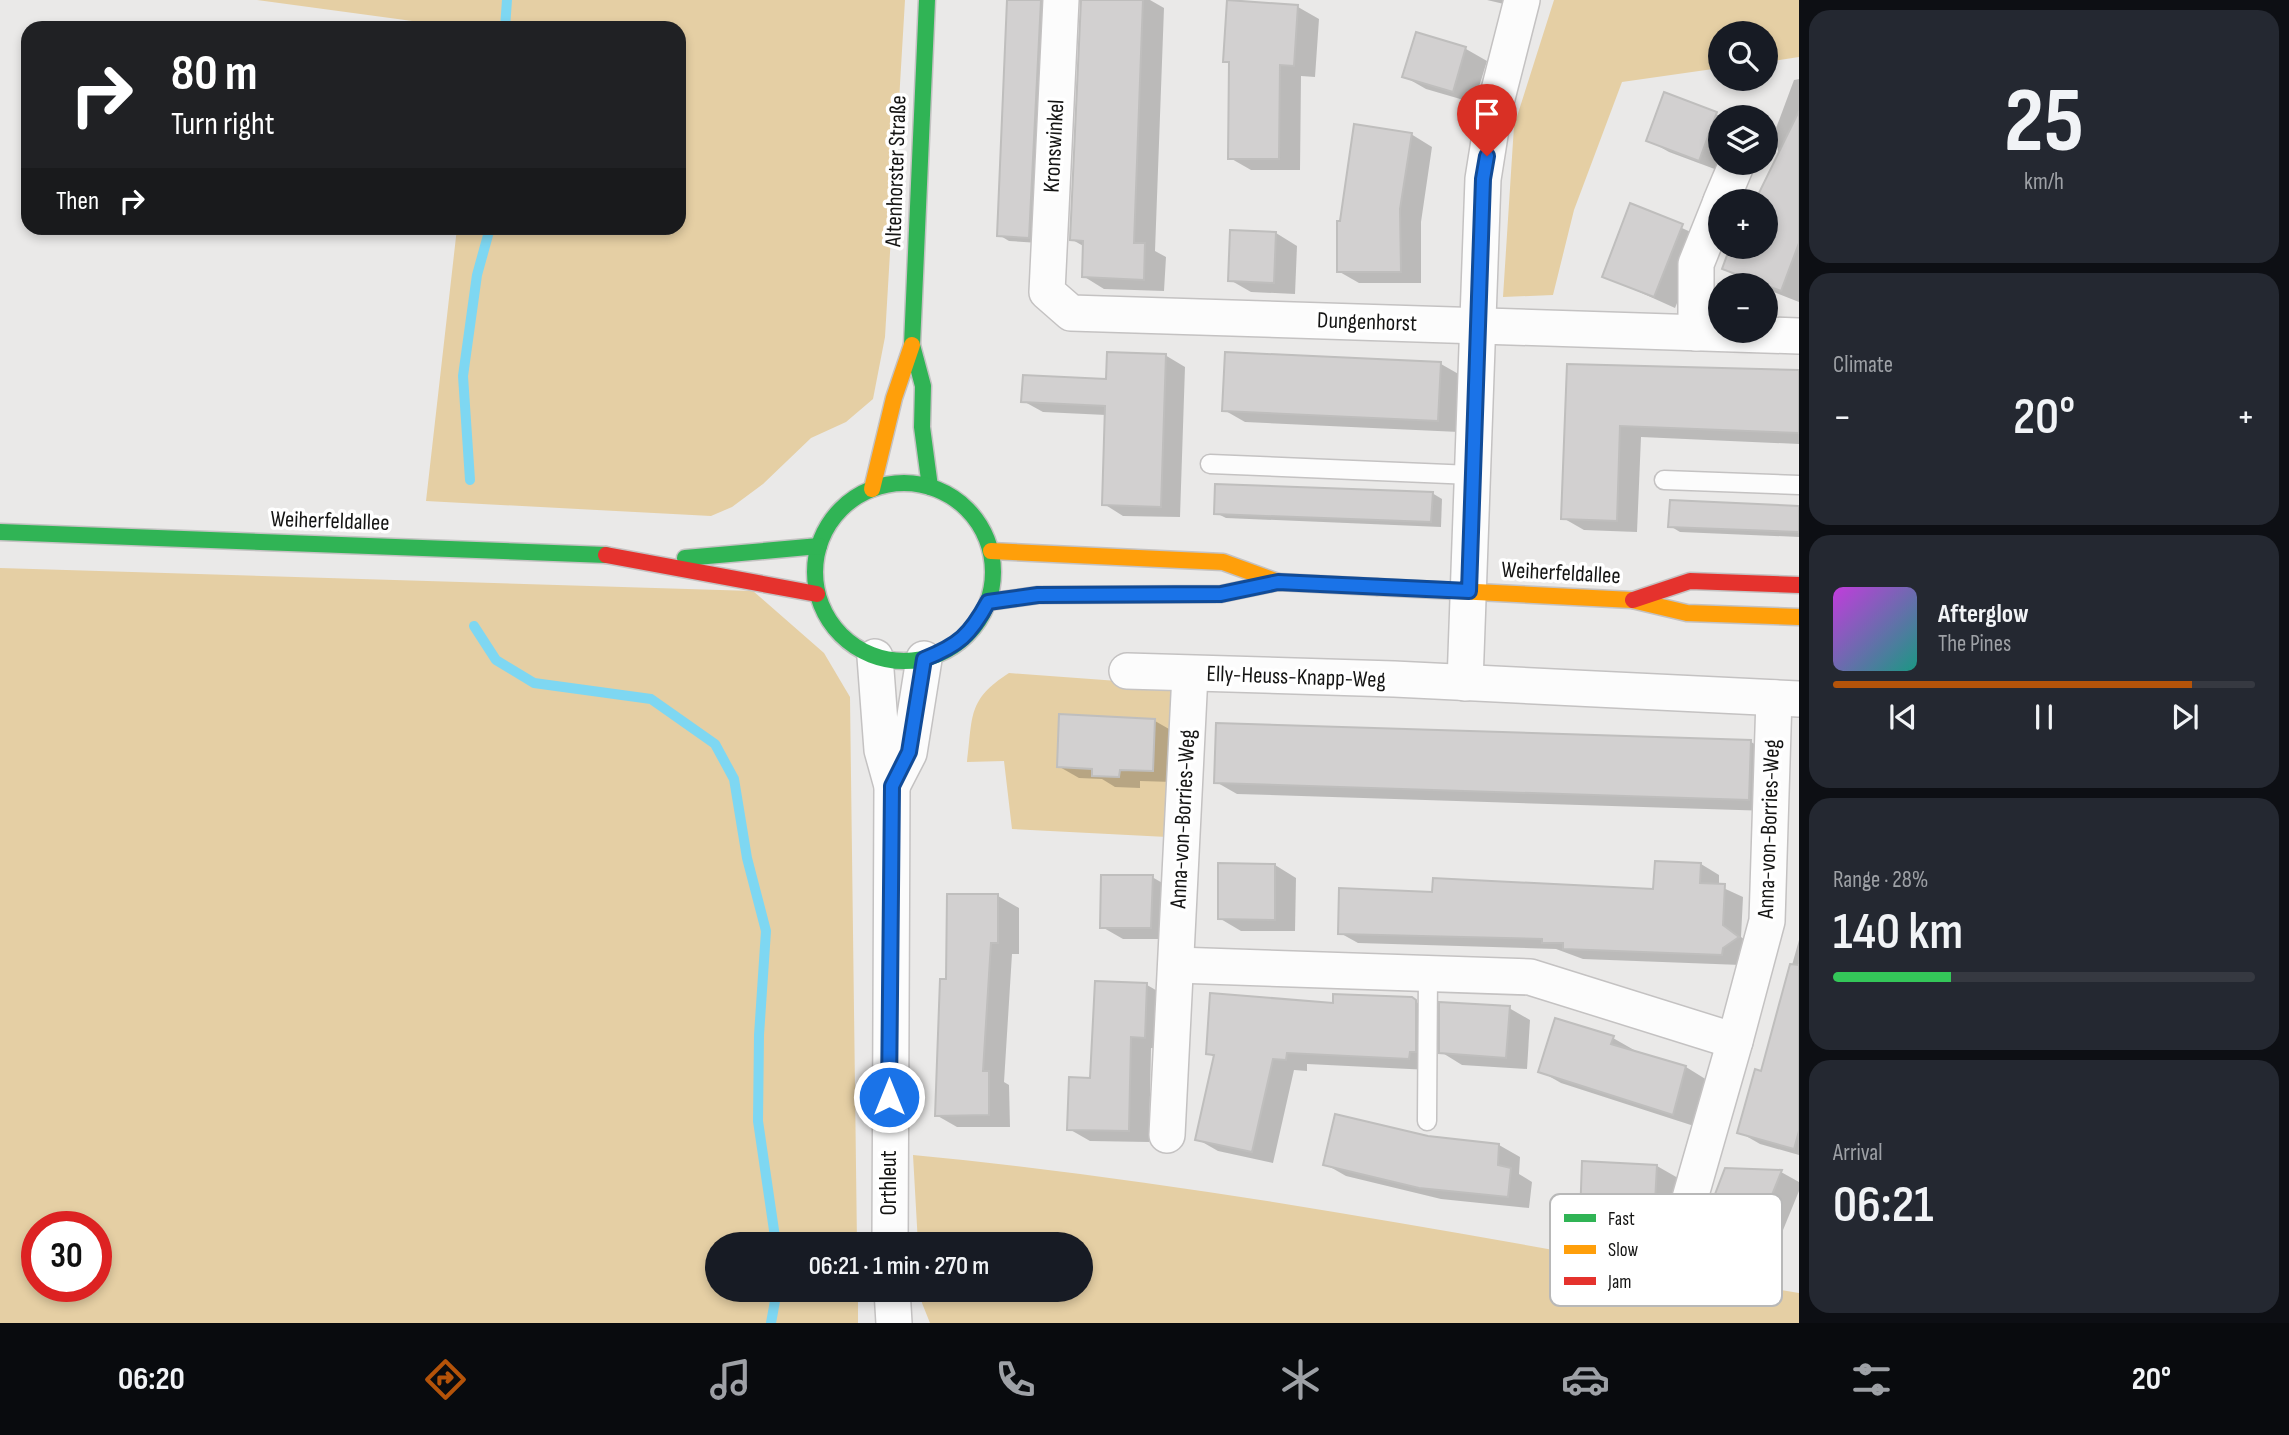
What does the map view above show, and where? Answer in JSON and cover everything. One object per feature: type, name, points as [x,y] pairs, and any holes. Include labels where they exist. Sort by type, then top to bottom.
[{"type":"main road","name":"Altenhorster Straße","points":[[927,0],[912,345],[923,386],[922,427],[930,487]]},
{"type":"main road","name":"Altenhorster Straße","points":[[872,489],[889,426],[896,382],[912,345]]},
{"type":"main road","points":[[901,483],[930,487],[951,496],[969,511],[982,530],[990,551],[993,577],[988,602],[974,628],[952,648],[924,659],[899,662],[875,657],[849,643],[829,621],[817,594],[815,570],[819,546],[830,522],[848,503],[872,489],[901,483]]},
{"type":"main road","name":"Weiherfeldallee","points":[[0,533],[594,554],[659,561],[718,576],[817,594]]},
{"type":"main road","name":"Weiherfeldallee","points":[[659,561],[819,546]]},
{"type":"main road","name":"Weiherfeldallee","points":[[990,551],[1223,562],[1278,582]]},
{"type":"main road","name":"Weiherfeldallee","points":[[1632,600],[1690,581],[1799,585]]},
{"type":"main road","name":"Weiherfeldallee","points":[[988,602],[1038,595],[1221,594],[1278,582],[1632,600],[1686,613],[1799,617]]},
{"type":"street","name":"Kronswinkel","points":[[1047,292],[1061,0]]},
{"type":"street","points":[[1465,683],[1483,179],[1493,110],[1522,0]]},
{"type":"street","points":[[1696,333],[1696,264],[1708,234]]},
{"type":"street","name":"Dungenhorst","points":[[1047,292],[1071,313],[1799,336]]},
{"type":"street","name":"Orthleut","points":[[875,657],[882,750],[892,786],[890,1232]]},
{"type":"street","name":"Orthleut","points":[[892,786],[909,752],[924,659]]},
{"type":"street","name":"Elly-Heuss-Knapp-Weg","points":[[1127,671],[1465,683],[1786,699]]},
{"type":"street","name":"Anna-von-Borries-Weg","points":[[1167,1135],[1190,674]]},
{"type":"street","name":"Anna-von-Borries-Weg","points":[[1691,1194],[1768,921],[1786,699]]},
{"type":"street","points":[[1176,965],[1530,977],[1735,1041]]},
{"type":"street","points":[[893,1302],[894,1323]]},
{"type":"lane","points":[[1210,464],[1472,475]]},
{"type":"lane","points":[[1664,480],[1799,485]]},
{"type":"lane","points":[[1427,973],[1427,1121]]},
{"type":"shaded area","points":[[257,0],[905,0],[885,337],[873,399],[846,422],[811,438],[763,484],[732,507],[711,516],[426,501],[456,235],[686,235],[686,21],[412,21]]},
{"type":"shaded area","points":[[1554,0],[1799,0],[1799,57],[1778,60],[1778,21],[1708,21],[1708,70],[1622,82],[1574,210],[1553,295],[1503,297],[1514,126]]},
{"type":"shaded area","points":[[0,568],[753,591],[824,653],[850,697],[857,1232],[705,1232],[705,1302],[858,1302],[858,1323],[0,1323]]},
{"type":"shaded area","points":[[1009,673],[1172,685],[1167,837],[1012,829],[1004,761],[967,762],[974,710],[986,692]]},
{"type":"shaded area","points":[[913,1155],[1135,1181],[1550,1250],[1550,1306],[1782,1306],[1782,1290],[1799,1293],[1799,1323],[930,1323],[922,1303],[1093,1302],[1093,1232],[917,1232]]},
{"type":"building","points":[[1007,0],[1041,0],[1029,238],[997,236]]},
{"type":"building","points":[[1081,0],[1143,0],[1134,243],[1145,243],[1144,280],[1082,277],[1083,241],[1070,240]]},
{"type":"building","points":[[1227,0],[1298,5],[1294,66],[1280,65],[1279,159],[1228,159],[1229,62],[1223,62]]},
{"type":"building","points":[[1416,32],[1466,47],[1453,92],[1402,77]]},
{"type":"building","points":[[1664,92],[1708,109],[1708,136],[1699,161],[1646,141]]},
{"type":"building","points":[[1799,111],[1799,243],[1781,291],[1778,290],[1778,273],[1733,273],[1722,269],[1726,259],[1778,259],[1778,189],[1761,189],[1768,175],[1778,175],[1778,154]]},
{"type":"building","points":[[1354,124],[1412,133],[1400,209],[1401,272],[1337,272],[1337,221],[1340,221]]},
{"type":"building","points":[[1630,203],[1683,224],[1654,297],[1602,277]]},
{"type":"building","points":[[1230,230],[1276,232],[1274,283],[1228,281]]},
{"type":"building","points":[[1107,352],[1166,354],[1161,507],[1102,505],[1105,406],[1021,402],[1023,375],[1106,379]]},
{"type":"building","points":[[1225,352],[1441,362],[1438,421],[1222,411]]},
{"type":"building","points":[[1567,364],[1799,370],[1799,433],[1620,426],[1617,521],[1561,519]]},
{"type":"building","points":[[1215,484],[1433,492],[1431,522],[1214,514]]},
{"type":"building","points":[[1670,500],[1799,506],[1799,532],[1668,527]]},
{"type":"building","points":[[1059,714],[1155,719],[1153,771],[1120,770],[1119,777],[1092,776],[1092,769],[1057,767]]},
{"type":"building","points":[[1216,723],[1751,740],[1749,800],[1214,783]]},
{"type":"building","points":[[1655,861],[1701,863],[1700,883],[1725,884],[1723,925],[1739,937],[1723,948],[1722,955],[1563,949],[1563,943],[1542,943],[1542,939],[1338,934],[1339,888],[1432,892],[1433,878],[1653,889]]},
{"type":"building","points":[[1218,863],[1275,864],[1275,920],[1218,919]]},
{"type":"building","points":[[1101,875],[1153,875],[1151,928],[1100,928]]},
{"type":"building","points":[[947,894],[998,894],[998,943],[991,943],[983,1071],[989,1071],[989,1115],[935,1116],[940,979],[946,979]]},
{"type":"building","points":[[1790,964],[1799,965],[1799,1131],[1794,1149],[1737,1133],[1755,1069],[1761,1071]]},
{"type":"building","points":[[1095,981],[1147,983],[1145,1038],[1131,1037],[1129,1131],[1067,1130],[1069,1077],[1090,1078]]},
{"type":"building","points":[[1210,993],[1333,1003],[1333,994],[1412,997],[1416,1000],[1416,1052],[1410,1052],[1409,1059],[1287,1053],[1286,1060],[1273,1059],[1252,1152],[1195,1140],[1214,1055],[1206,1054]]},
{"type":"building","points":[[1439,1002],[1510,1006],[1506,1058],[1439,1053]]},
{"type":"building","points":[[1555,1018],[1614,1036],[1611,1044],[1686,1066],[1673,1115],[1538,1072]]},
{"type":"building","points":[[1335,1114],[1428,1136],[1499,1144],[1498,1165],[1511,1168],[1508,1197],[1419,1188],[1323,1165]]},
{"type":"building","points":[[1582,1161],[1657,1165],[1655,1194],[1581,1194]]},
{"type":"building","points":[[1725,1168],[1782,1170],[1772,1194],[1715,1194]]},
{"type":"waterway","points":[[506,21],[507,0]]},
{"type":"waterway","points":[[470,480],[463,376],[477,275],[488,235]]},
{"type":"waterway","points":[[474,626],[496,660],[534,683],[651,699],[715,744],[734,779],[747,858],[766,931],[759,1035],[758,1121],[774,1232]]},
{"type":"waterway","points":[[771,1323],[775,1302]]},
{"type":"traffic: fast","points":[[927,0],[912,345],[923,386],[922,427],[930,487]]},
{"type":"traffic: fast","points":[[904,483],[938,490],[967,509],[986,538],[993,572],[986,606],[967,635],[938,654],[904,661],[870,654],[841,635],[822,606],[815,572],[822,538],[841,509],[870,490],[904,483]]},
{"type":"traffic: fast","points":[[0,532],[606,555]]},
{"type":"traffic: fast","points":[[685,558],[819,546]]},
{"type":"traffic: fast","points":[[988,602],[1038,595],[1221,594],[1278,582],[1377,587]]},
{"type":"traffic: slow","points":[[872,489],[894,398],[912,345]]},
{"type":"traffic: slow","points":[[991,551],[1223,562],[1278,582]]},
{"type":"traffic: slow","points":[[1377,587],[1632,600],[1687,613],[1799,617]]},
{"type":"traffic: jam","points":[[606,555],[817,594]]},
{"type":"traffic: jam","points":[[1633,600],[1690,581],[1799,585]]},
{"type":"route","points":[[889,1097],[892,786],[909,752],[924,659],[952,648],[974,628],[988,602],[1038,595],[1221,594],[1278,582],[1469,591],[1483,179],[1487,156]]}]
